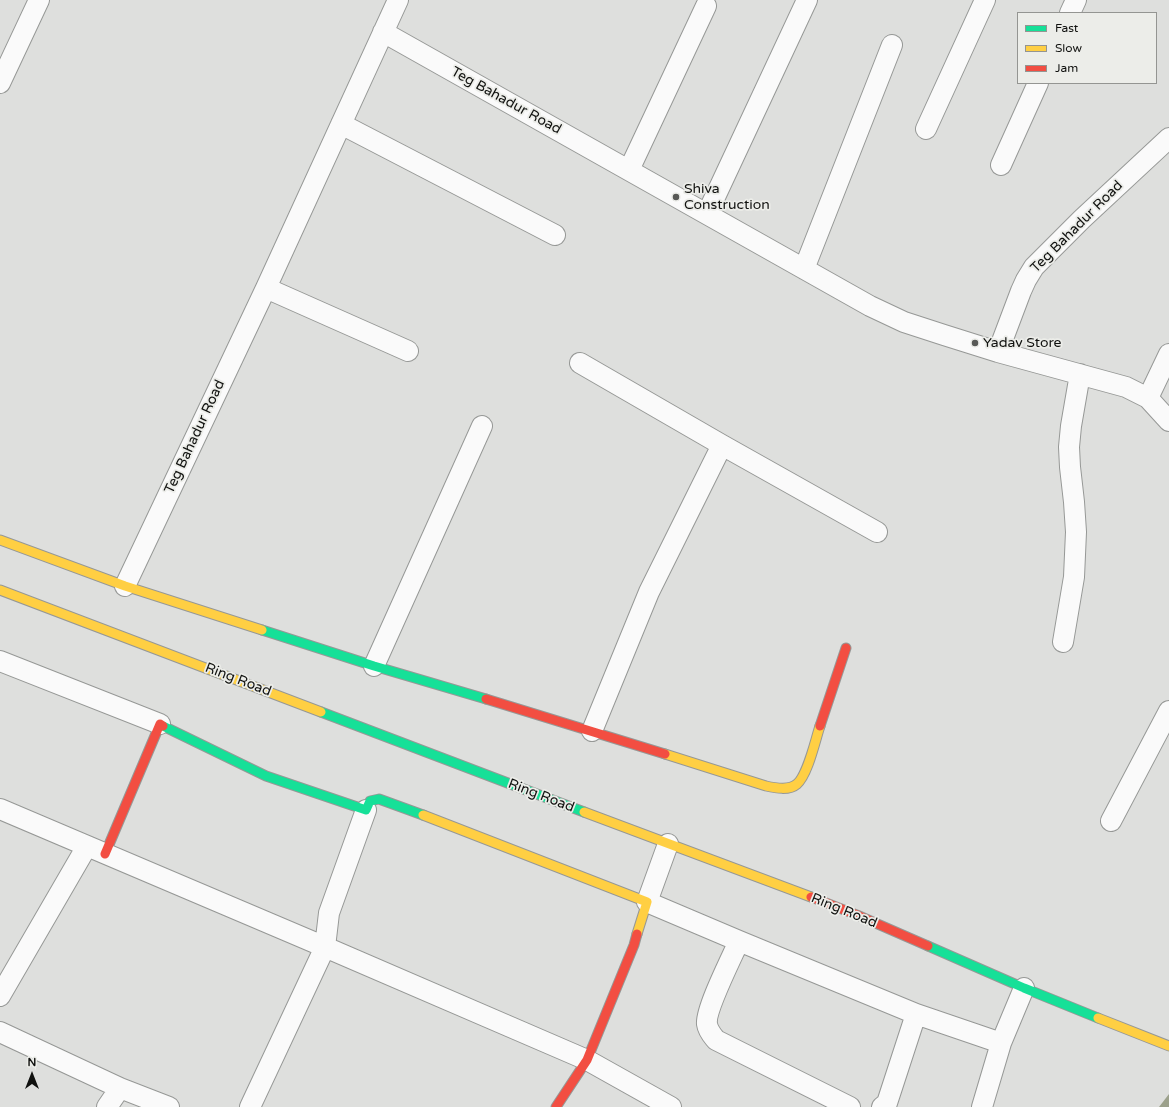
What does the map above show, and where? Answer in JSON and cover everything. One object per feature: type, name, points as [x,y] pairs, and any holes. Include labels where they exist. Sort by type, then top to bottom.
[{"type":"street","points":[[0,83],[39,0]]},
{"type":"street","name":"Teg Bahadur Road","points":[[125,586],[266,288],[398,0]]},
{"type":"street","points":[[707,214],[807,0]]},
{"type":"street","points":[[926,129],[985,0]]},
{"type":"street","points":[[1070,12],[1076,0]]},
{"type":"street","points":[[628,170],[706,6]]},
{"type":"street","name":"Teg Bahadur Road","points":[[383,32],[870,306],[904,322],[944,335],[998,352],[1126,387],[1148,398],[1169,421]]},
{"type":"street","points":[[804,269],[892,45]]},
{"type":"street","points":[[1001,165],[1038,84]]},
{"type":"street","points":[[341,124],[555,235]]},
{"type":"street","name":"Teg Bahadur Road","points":[[998,352],[1021,291],[1034,267],[1082,219],[1169,138]]},
{"type":"street","points":[[266,288],[408,351]]},
{"type":"street","points":[[1148,398],[1169,354]]},
{"type":"street","points":[[580,363],[877,532]]},
{"type":"street","points":[[1063,642],[1074,577],[1076,532],[1069,447],[1080,374]]},
{"type":"street","points":[[374,666],[482,426]]},
{"type":"street","points":[[592,731],[649,592],[722,445]]},
{"type":"street","points":[[0,540],[125,586],[374,666],[592,731],[766,786],[782,789],[796,785],[805,772],[846,648]]},
{"type":"street","name":"Ring Road","points":[[0,590],[857,915],[1024,988],[1169,1046]]},
{"type":"street","points":[[0,661],[160,724],[266,776],[366,810]]},
{"type":"street","points":[[1111,822],[1169,711]]},
{"type":"street","points":[[105,854],[160,724]]},
{"type":"street","points":[[250,1107],[325,947],[329,913],[366,810],[370,801],[379,800],[386,801],[647,902],[916,1014],[1000,1043]]},
{"type":"street","points":[[0,809],[587,1060],[671,1107]]},
{"type":"street","points":[[556,1107],[587,1060],[634,945],[647,902],[668,844]]},
{"type":"street","points":[[0,996],[87,846]]},
{"type":"street","points":[[739,941],[709,1009],[707,1023],[709,1032],[716,1040],[850,1107]]},
{"type":"street","points":[[982,1107],[1000,1043],[1024,988]]},
{"type":"street","points":[[882,1107],[887,1103],[916,1014]]},
{"type":"street","points":[[0,1032],[120,1088],[169,1107]]},
{"type":"street","points":[[107,1107],[120,1088]]},
{"type":"shaded area","points":[[1169,1094],[1169,1107],[1159,1107]]},
{"type":"traffic: fast","points":[[262,630],[374,666],[486,699]]},
{"type":"traffic: fast","points":[[321,712],[584,812]]},
{"type":"traffic: fast","points":[[163,726],[266,776],[366,810],[370,801],[379,799],[423,815]]},
{"type":"traffic: fast","points":[[928,946],[1024,988],[1098,1018]]},
{"type":"traffic: slow","points":[[0,540],[125,586],[262,630]]},
{"type":"traffic: slow","points":[[0,590],[321,712]]},
{"type":"traffic: slow","points":[[665,754],[766,786],[774,788],[790,788],[797,784],[805,773],[820,726]]},
{"type":"traffic: slow","points":[[584,812],[811,897]]},
{"type":"traffic: slow","points":[[423,815],[647,902],[637,934]]},
{"type":"traffic: slow","points":[[1098,1018],[1169,1046]]},
{"type":"traffic: jam","points":[[820,726],[846,648]]},
{"type":"traffic: jam","points":[[486,699],[665,754]]},
{"type":"traffic: jam","points":[[105,854],[160,724],[163,726]]},
{"type":"traffic: jam","points":[[811,897],[928,946]]},
{"type":"traffic: jam","points":[[556,1107],[587,1060],[634,945],[637,934]]},
{"type":"place","name":"Shiva Construction","points":[[676,197]]},
{"type":"place","name":"Yadav Store","points":[[975,343]]}]
